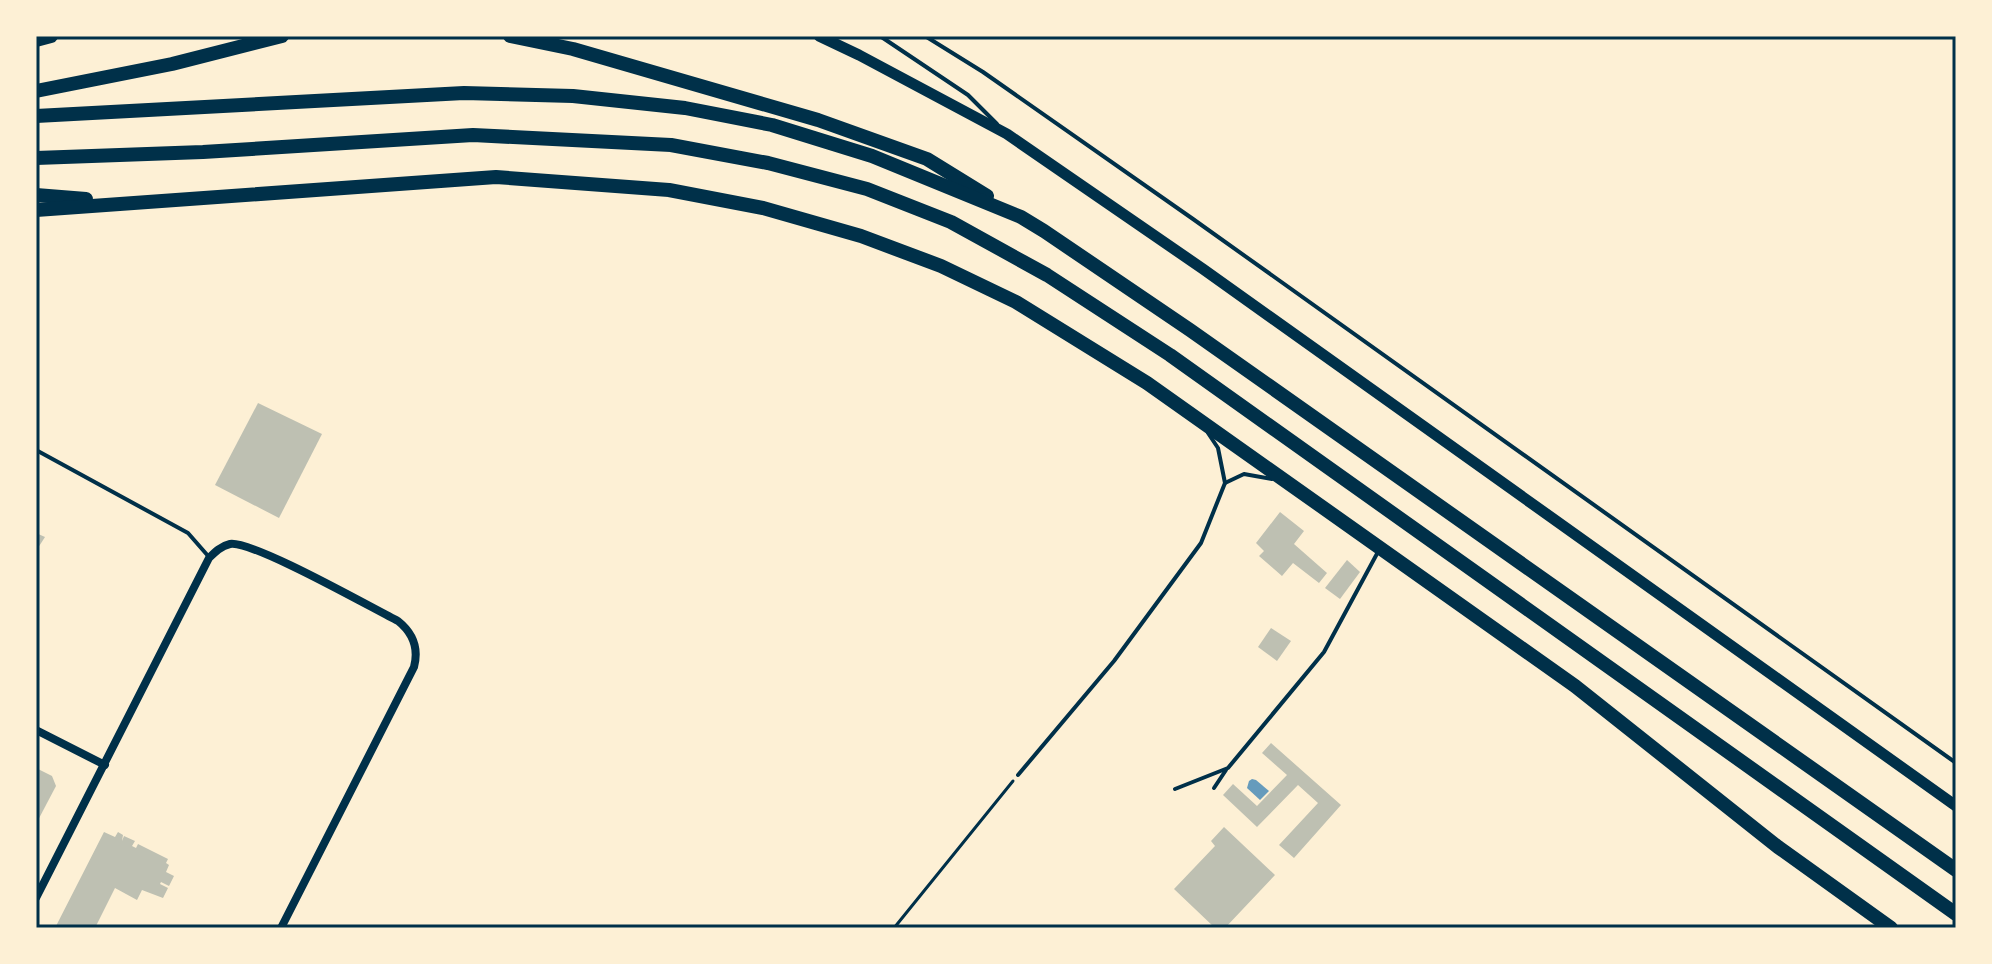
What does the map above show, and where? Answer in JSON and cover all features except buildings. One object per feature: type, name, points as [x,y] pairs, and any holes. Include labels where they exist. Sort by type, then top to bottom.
[{"type":"highway","points":[[36,40],[51,36]]},
{"type":"highway","points":[[36,91],[172,64],[282,36]]},
{"type":"highway","points":[[510,36],[573,49],[845,130],[927,159],[1021,217],[1190,330],[1956,870]]},
{"type":"highway","points":[[36,116],[464,93],[573,96],[685,108],[772,125],[872,156],[1021,217]]},
{"type":"highway","points":[[36,158],[219,151],[473,135],[671,145],[768,163],[867,189],[951,222],[1047,275],[1170,355],[1956,914]]},
{"type":"highway","points":[[36,210],[496,177],[669,190],[763,208],[861,236],[941,266],[1016,302],[1147,383],[1575,686],[1778,847],[1891,928]]},
{"type":"highway","points":[[36,195],[134,202]]},
{"type":"main road","points":[[819,36],[1007,134],[1229,288],[1956,806]]},
{"type":"street","points":[[36,898],[209,558],[229,544],[250,546],[398,621],[411,632],[416,649],[414,667],[281,928]]},
{"type":"street","points":[[36,730],[105,765]]},
{"type":"lane","points":[[880,36],[968,95],[1007,134]]},
{"type":"lane","points":[[925,36],[983,72],[1181,211],[1956,763]]},
{"type":"lane","points":[[1018,775],[1114,661],[1201,543],[1225,483],[1218,448],[1200,421]]},
{"type":"lane","points":[[36,450],[188,533],[209,558]]},
{"type":"lane","points":[[1225,483],[1244,474],[1285,481]]},
{"type":"lane","points":[[1214,788],[1324,652],[1380,548]]},
{"type":"lane","points":[[1175,789],[1228,768]]},
{"type":"path","points":[[894,928],[1018,775]]},
{"type":"water","points":[[1252,779],[1269,791],[1260,800],[1247,788]]}]
